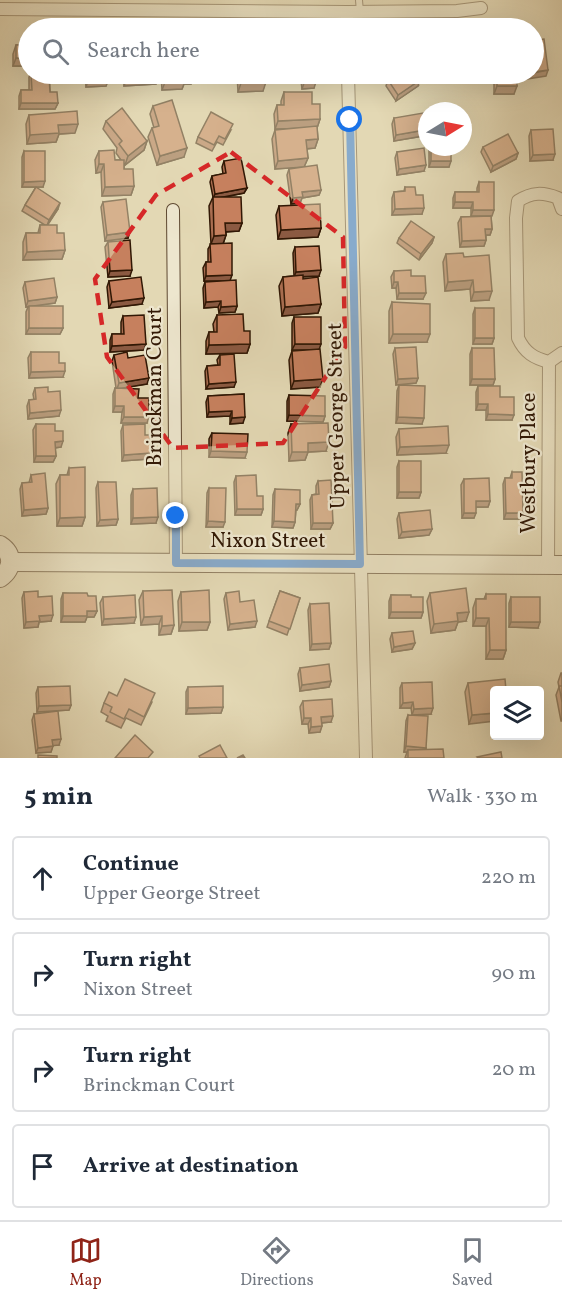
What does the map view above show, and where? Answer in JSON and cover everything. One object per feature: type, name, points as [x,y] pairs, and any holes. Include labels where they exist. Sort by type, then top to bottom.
[{"type":"street","points":[[0,9],[347,12],[360,6],[457,11],[482,8]]},
{"type":"street","points":[[347,12],[347,18]]},
{"type":"street","name":"Upper George Street","points":[[348,84],[366,758]]},
{"type":"street","name":"Westbury Place","points":[[562,209],[558,198],[544,193],[528,194],[518,201],[516,218],[518,338],[523,349],[534,358],[549,362],[562,353]]},
{"type":"street","name":"Brinckman Court","points":[[174,210],[176,563]]},
{"type":"street","name":"Westbury Place","points":[[549,362],[555,565]]},
{"type":"street","points":[[0,545],[8,552],[10,562],[7,573],[0,578]]},
{"type":"street","name":"Nixon Street","points":[[10,562],[555,565]]},
{"type":"highlighted area","points":[[231,152],[343,237],[345,347],[283,443],[173,448],[107,357],[95,279],[156,195]]},
{"type":"building","points":[[544,39],[548,70],[544,71]]},
{"type":"building","points":[[16,45],[18,45],[18,58],[16,58]]},
{"type":"building","points":[[32,84],[50,84],[50,92],[57,92],[58,103],[21,103],[21,90],[32,90]]},
{"type":"building","points":[[391,84],[414,84],[398,95]]},
{"type":"building","points":[[497,84],[517,84],[517,86],[497,86]]},
{"type":"building","points":[[284,92],[312,92],[312,104],[320,104],[320,119],[278,121],[277,105],[284,105]]},
{"type":"building","points":[[172,100],[187,148],[160,156],[152,128],[159,126],[153,106]]},
{"type":"building","points":[[122,108],[147,141],[128,156],[119,144],[122,141],[106,121]]},
{"type":"building","points":[[77,111],[78,124],[58,125],[59,133],[30,135],[29,115]]},
{"type":"building","points":[[211,112],[233,124],[225,139],[219,136],[214,145],[198,137]]},
{"type":"building","points":[[418,114],[418,131],[396,135],[394,118]]},
{"type":"building","points":[[317,126],[318,139],[306,140],[308,158],[278,161],[275,130]]},
{"type":"building","points":[[553,129],[555,154],[533,155],[531,130]]},
{"type":"building","points":[[508,134],[518,153],[493,166],[483,147]]},
{"type":"building","points":[[418,149],[418,156],[425,156],[426,165],[399,169],[397,152]]},
{"type":"building","points":[[114,150],[115,160],[124,160],[124,169],[133,169],[134,186],[105,187],[104,164],[99,164],[99,151]]},
{"type":"building","points":[[24,151],[45,151],[45,181],[24,182]]},
{"type":"building","points":[[431,156],[451,156],[451,161],[431,161]]},
{"type":"building","points":[[241,158],[247,188],[215,194],[212,176],[226,173],[224,161]]},
{"type":"building","points":[[317,165],[321,190],[302,192],[303,197],[293,198],[289,169]]},
{"type":"building","points":[[479,182],[494,182],[494,210],[473,210],[473,202],[455,202],[455,192],[479,192]]},
{"type":"building","points":[[36,187],[60,203],[49,220],[25,205]]},
{"type":"building","points":[[405,187],[415,187],[416,195],[423,195],[424,208],[395,209],[394,192],[405,191]]},
{"type":"building","points":[[213,197],[241,197],[242,223],[225,223],[226,235],[214,236]]},
{"type":"building","points":[[126,199],[130,232],[107,235],[103,202]]},
{"type":"building","points":[[320,204],[321,228],[281,230],[279,206]]},
{"type":"building","points":[[491,216],[492,229],[485,229],[486,240],[462,241],[461,217]]},
{"type":"building","points":[[411,221],[434,237],[421,254],[399,238]]},
{"type":"building","points":[[40,225],[57,225],[57,233],[64,233],[65,250],[27,252],[26,233],[40,233]]},
{"type":"building","points":[[130,240],[132,270],[110,271],[108,242]]},
{"type":"building","points":[[232,243],[232,275],[206,276],[206,262],[211,262],[210,244]]},
{"type":"building","points":[[319,246],[321,270],[296,272],[295,247]]},
{"type":"building","points":[[463,253],[464,257],[489,255],[492,291],[474,292],[473,280],[448,282],[446,254]]},
{"type":"building","points":[[411,270],[411,276],[425,276],[426,293],[399,293],[398,282],[394,282],[394,271]]},
{"type":"building","points":[[303,275],[303,279],[318,277],[321,304],[285,307],[283,277]]},
{"type":"building","points":[[141,277],[144,298],[112,302],[109,281]]},
{"type":"building","points":[[54,278],[57,297],[28,301],[25,282]]},
{"type":"building","points":[[236,280],[237,306],[221,307],[221,301],[206,302],[205,282]]},
{"type":"building","points":[[392,302],[430,304],[430,334],[393,334]]},
{"type":"building","points":[[29,306],[63,306],[63,328],[29,328]]},
{"type":"building","points":[[475,308],[494,308],[494,338],[475,338]]},
{"type":"building","points":[[243,314],[244,331],[250,331],[250,344],[209,345],[209,332],[217,332],[217,315]]},
{"type":"building","points":[[144,315],[146,344],[112,346],[112,334],[124,334],[123,316]]},
{"type":"building","points":[[294,317],[321,317],[321,344],[295,344]]},
{"type":"building","points":[[416,347],[418,378],[398,379],[395,348]]},
{"type":"building","points":[[472,348],[494,348],[495,379],[472,379]]},
{"type":"building","points":[[320,349],[323,379],[294,381],[292,351]]},
{"type":"building","points":[[31,352],[59,352],[59,363],[65,363],[65,371],[31,372]]},
{"type":"building","points":[[127,352],[128,358],[145,355],[149,378],[119,383],[114,355]]},
{"type":"building","points":[[234,354],[236,382],[209,384],[207,366],[220,365],[220,355]]},
{"type":"building","points":[[399,385],[425,386],[424,418],[398,417]]},
{"type":"building","points":[[478,386],[500,386],[500,397],[514,397],[514,415],[488,414],[488,404],[478,404]]},
{"type":"building","points":[[48,387],[48,392],[60,391],[61,410],[30,413],[29,400],[36,399],[35,388]]},
{"type":"building","points":[[115,388],[139,389],[138,398],[149,398],[149,417],[124,417],[124,406],[115,406]]},
{"type":"building","points":[[244,394],[245,417],[232,418],[232,411],[209,412],[208,396]]},
{"type":"building","points":[[289,395],[325,396],[325,416],[289,415]]},
{"type":"building","points":[[328,423],[329,442],[308,443],[308,452],[292,452],[291,424]]},
{"type":"building","points":[[36,424],[55,424],[55,431],[63,431],[63,441],[55,442],[56,456],[36,456]]},
{"type":"building","points":[[145,424],[145,435],[150,435],[151,453],[124,455],[123,425]]},
{"type":"building","points":[[448,426],[449,445],[400,447],[399,429]]},
{"type":"building","points":[[212,433],[248,434],[247,452],[211,451]]},
{"type":"building","points":[[399,461],[421,461],[421,492],[399,492]]},
{"type":"building","points":[[85,467],[85,517],[60,518],[60,475],[69,475],[69,468]]},
{"type":"building","points":[[512,472],[522,472],[523,513],[506,513],[505,478],[512,478]]},
{"type":"building","points":[[45,473],[48,508],[24,510],[22,483],[32,482],[31,475]]},
{"type":"building","points":[[256,475],[257,496],[263,496],[263,509],[237,509],[236,476]]},
{"type":"building","points":[[489,478],[490,501],[476,501],[476,513],[464,513],[464,479]]},
{"type":"building","points":[[331,480],[333,523],[313,523],[312,495],[319,494],[318,481]]},
{"type":"building","points":[[98,482],[116,482],[118,519],[100,520]]},
{"type":"building","points":[[157,488],[158,517],[133,518],[133,489]]},
{"type":"building","points":[[209,488],[226,488],[225,522],[208,521]]},
{"type":"building","points":[[275,489],[300,490],[300,504],[296,504],[295,522],[274,521]]},
{"type":"building","points":[[430,510],[432,529],[402,532],[399,513]]},
{"type":"building","points":[[466,588],[469,612],[457,613],[458,621],[434,624],[430,593]]},
{"type":"building","points":[[172,590],[174,625],[162,626],[162,616],[144,617],[143,591]]},
{"type":"building","points":[[209,590],[210,622],[182,622],[181,592]]},
{"type":"building","points":[[38,591],[38,597],[52,596],[53,615],[39,616],[40,621],[26,622],[24,592]]},
{"type":"building","points":[[239,591],[240,602],[254,600],[257,621],[230,624],[226,593]]},
{"type":"building","points":[[280,591],[300,598],[290,629],[269,621]]},
{"type":"building","points":[[63,593],[87,593],[88,596],[96,596],[97,611],[87,611],[87,616],[63,616]]},
{"type":"building","points":[[486,594],[506,594],[506,650],[490,650],[489,618],[476,618],[476,599],[486,599]]},
{"type":"building","points":[[135,595],[136,617],[104,619],[103,597]]},
{"type":"building","points":[[391,595],[423,597],[423,612],[391,612]]},
{"type":"building","points":[[511,597],[540,597],[540,622],[511,622]]},
{"type":"building","points":[[329,603],[331,643],[312,644],[310,604]]},
{"type":"building","points":[[413,631],[415,643],[394,647],[392,633]]},
{"type":"building","points":[[329,664],[331,681],[302,685],[300,668]]},
{"type":"building","points":[[125,679],[155,693],[144,717],[129,709],[124,719],[110,712],[112,707],[104,703],[109,692],[117,696]]},
{"type":"building","points":[[505,679],[506,686],[490,686],[490,713],[472,715],[468,683]]},
{"type":"building","points":[[432,682],[433,708],[414,709],[413,702],[403,703],[402,683]]},
{"type":"building","points":[[70,686],[71,705],[39,706],[38,687]]},
{"type":"building","points":[[223,686],[223,707],[188,708],[188,687]]},
{"type":"building","points":[[559,686],[562,686],[562,702]]},
{"type":"building","points":[[332,699],[333,716],[321,717],[322,726],[311,727],[311,718],[304,718],[303,701]]},
{"type":"building","points":[[58,711],[61,739],[52,740],[53,746],[38,748],[34,714]]},
{"type":"building","points":[[408,715],[428,716],[426,748],[406,746]]},
{"type":"building","points":[[135,735],[153,752],[148,758],[115,758]]},
{"type":"building","points":[[220,745],[227,758],[200,758],[199,756]]},
{"type":"building","points":[[443,749],[444,758],[408,758],[408,750]]},
{"type":"building","points":[[501,752],[502,758],[477,757]]},
{"type":"building","points":[[38,755],[57,756],[57,758],[38,758]]},
{"type":"route","points":[[176,516],[176,563],[360,564],[350,120]]}]
